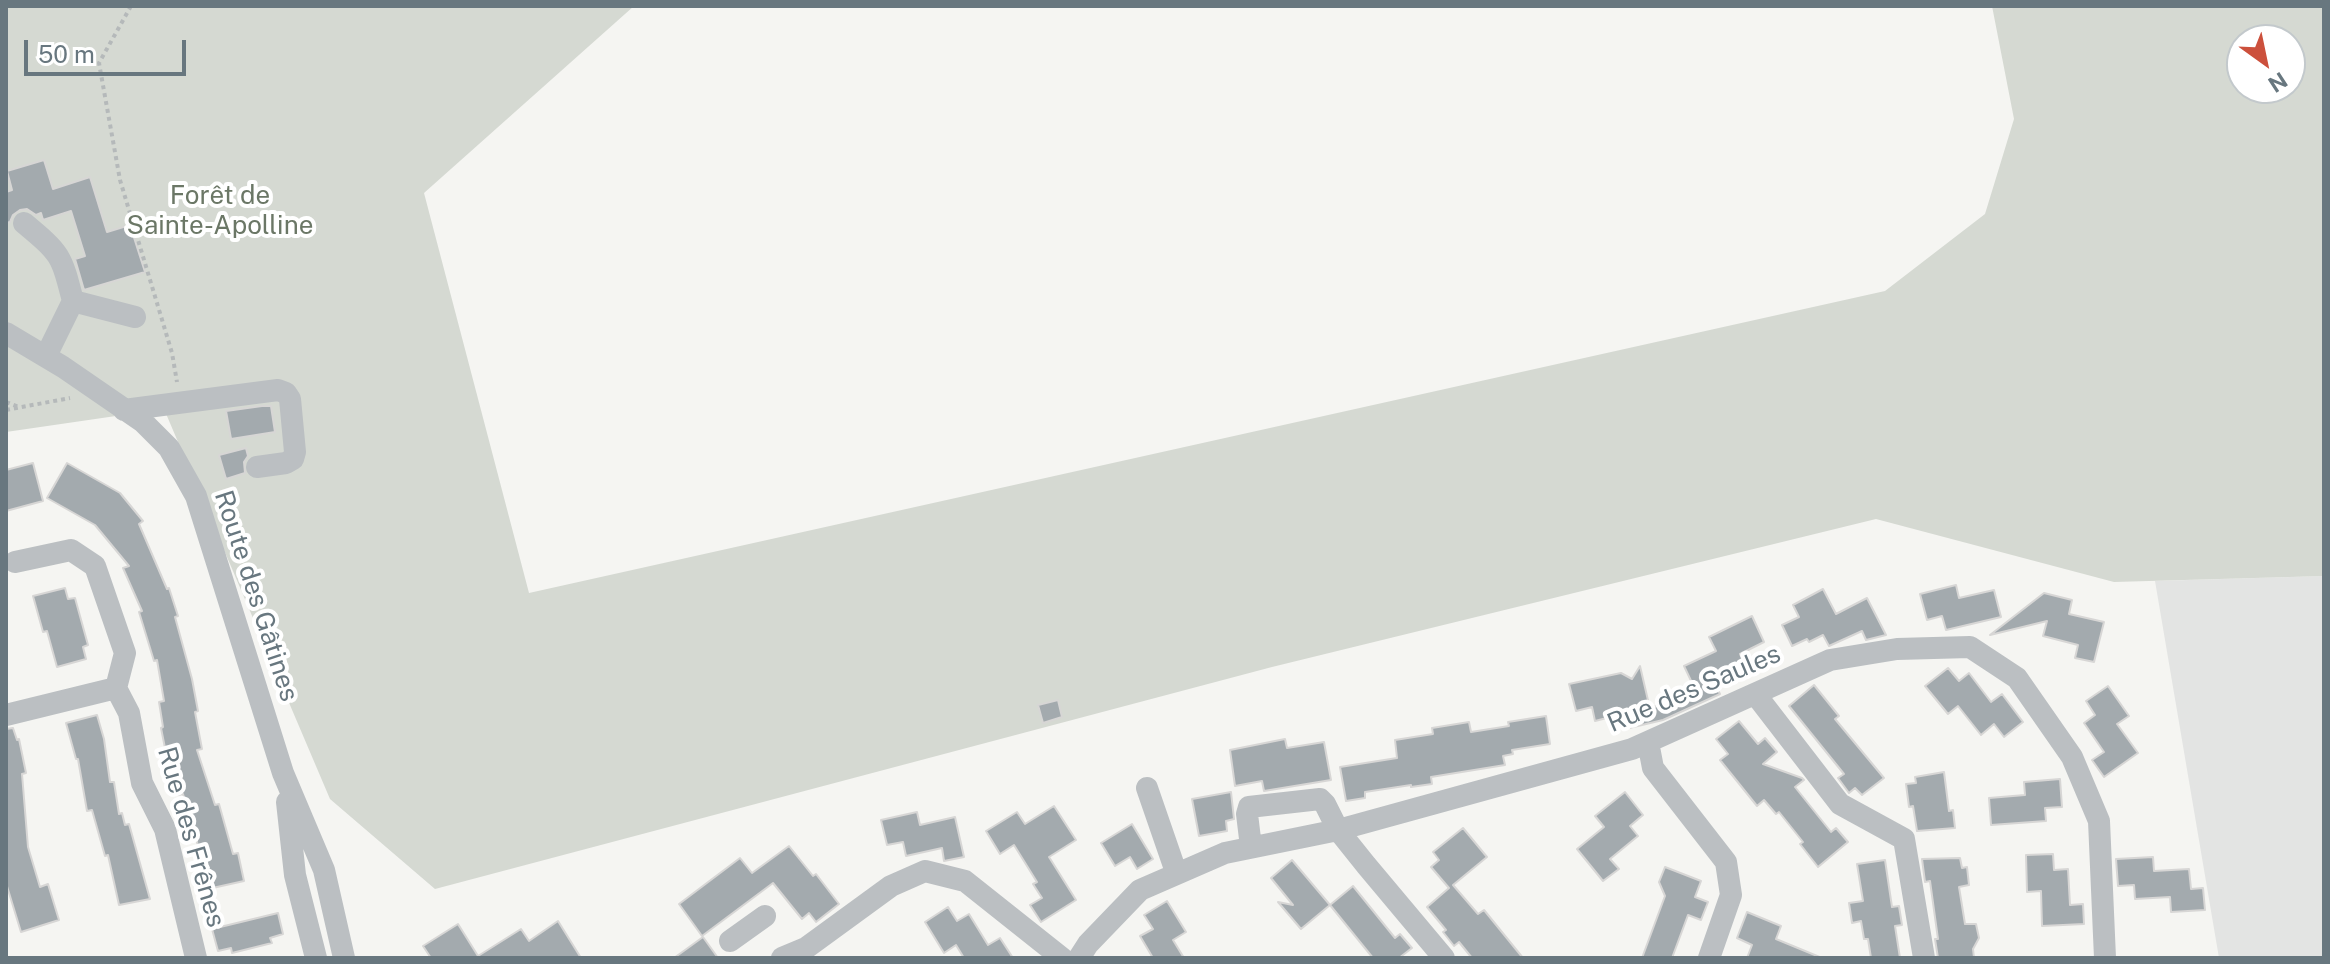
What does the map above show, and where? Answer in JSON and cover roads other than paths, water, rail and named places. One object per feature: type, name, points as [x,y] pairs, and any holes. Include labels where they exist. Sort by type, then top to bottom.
[{"type":"street","points":[[24,223],[55,249],[63,262],[73,301],[46,356]]},
{"type":"street","points":[[73,301],[135,317]]},
{"type":"street","name":"Route des Gâtines","points":[[6,333],[46,356],[143,422],[169,448],[196,496],[283,773]]},
{"type":"street","points":[[124,410],[278,390],[286,393],[290,399],[293,459],[257,467]]},
{"type":"street","points":[[6,715],[116,688],[125,653],[95,566],[71,550],[15,562]]},
{"type":"street","name":"Rue des Saules","points":[[1079,958],[1088,944],[1140,890],[1225,853],[1338,830],[1648,742],[1830,660],[1897,649],[1970,647],[2017,678],[2072,757],[2099,821],[2105,958]]},
{"type":"street","name":"Rue des Frênes","points":[[116,688],[129,713],[142,783],[165,829],[196,958]]},
{"type":"street","points":[[1756,695],[1840,804],[1904,839],[1924,958]]},
{"type":"street","points":[[1648,742],[1653,768],[1726,862],[1731,895],[1709,958]]},
{"type":"street","points":[[283,773],[324,870],[341,957]]},
{"type":"street","points":[[283,773],[295,875],[316,958]]},
{"type":"street","points":[[1147,788],[1176,872]]},
{"type":"street","points":[[1251,847],[1249,807],[1320,799],[1338,830],[1444,958]]},
{"type":"street","points":[[782,958],[806,948],[891,886],[925,871],[965,881],[1062,958]]},
{"type":"street","points":[[730,941],[765,916]]},
{"type":"park label","name":"Forêt de Sainte-Apolline","points":[[220,211]]}]
